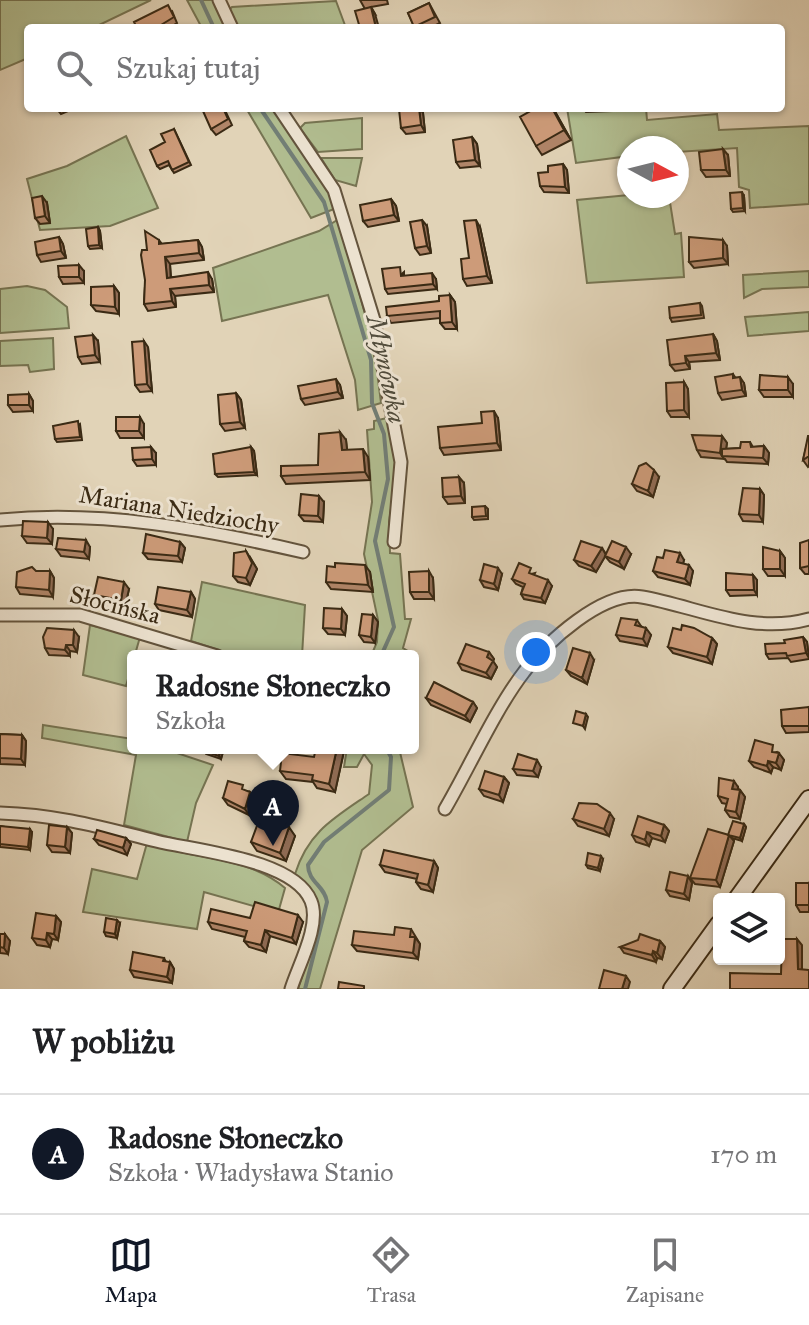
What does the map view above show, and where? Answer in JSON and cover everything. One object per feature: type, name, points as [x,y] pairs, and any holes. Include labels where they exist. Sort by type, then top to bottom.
[{"type":"street","points":[[219,0],[230,24]]},
{"type":"street","points":[[282,112],[334,190],[374,320],[401,462],[394,542]]},
{"type":"street","name":"Mariana Niedziochy","points":[[0,520],[69,515],[169,526],[303,552]]},
{"type":"street","points":[[445,809],[524,672],[548,646],[607,600],[640,596],[756,623],[809,619]]},
{"type":"street","name":"Słocińska","points":[[0,615],[80,615],[197,650]]},
{"type":"street","points":[[741,893],[809,799]]},
{"type":"street","points":[[0,813],[105,825],[249,861],[289,878],[308,893],[313,905],[313,919],[291,989]]},
{"type":"street","points":[[672,989],[713,932]]},
{"type":"green space","points":[[0,0],[151,0],[101,24],[24,24],[24,60],[0,70]]},
{"type":"green space","points":[[187,0],[213,0],[225,24],[200,24]]},
{"type":"green space","points":[[336,1],[345,24],[236,24],[228,11],[232,7]]},
{"type":"green space","points":[[248,112],[278,112],[314,164],[334,202],[334,209],[311,218]]},
{"type":"green space","points":[[568,112],[646,112],[647,120],[717,114],[719,130],[809,126],[809,204],[750,208],[749,190],[739,187],[737,148],[689,151],[689,136],[617,136],[617,158],[576,163]]},
{"type":"green space","points":[[362,118],[362,149],[318,152],[300,128],[305,123]]},
{"type":"green space","points":[[126,136],[158,208],[110,226],[40,230],[27,179],[67,166]]},
{"type":"green space","points":[[321,158],[362,158],[356,186],[335,180]]},
{"type":"green space","points":[[617,196],[617,208],[671,208],[675,234],[681,233],[684,277],[587,283],[577,200]]},
{"type":"green space","points":[[339,219],[374,347],[381,403],[358,410],[355,380],[328,295],[222,321],[213,268],[319,231]]},
{"type":"green space","points":[[809,271],[809,287],[762,289],[744,298],[743,275]]},
{"type":"green space","points":[[27,286],[45,290],[67,307],[69,328],[0,333],[0,289]]},
{"type":"green space","points":[[809,312],[809,331],[748,336],[745,317]]},
{"type":"green space","points":[[53,338],[54,369],[30,372],[28,365],[0,366],[0,341]]},
{"type":"green space","points":[[387,418],[397,468],[389,522],[390,553],[400,554],[405,619],[411,619],[403,648],[406,650],[374,650],[378,620],[364,554],[372,502],[367,430],[374,429],[374,421]]},
{"type":"green space","points":[[202,582],[305,605],[302,650],[219,650],[191,641]]},
{"type":"green space","points":[[90,625],[140,637],[136,650],[127,650],[126,686],[83,675]]},
{"type":"green space","points":[[43,725],[127,738],[127,753],[42,738]]},
{"type":"green space","points":[[130,754],[180,754],[213,765],[196,803],[187,842],[124,825],[136,755]]},
{"type":"green space","points":[[346,754],[364,754],[357,767],[344,767]]},
{"type":"green space","points":[[364,754],[400,754],[413,807],[362,850],[320,989],[298,989],[313,944],[316,914],[307,886],[295,874],[307,847],[324,827],[369,794],[372,765]]},
{"type":"green space","points":[[147,843],[236,864],[270,877],[285,888],[278,913],[204,892],[197,929],[83,912],[92,869],[137,879]]},
{"type":"building","points":[[429,3],[435,17],[413,24],[408,13]]},
{"type":"building","points":[[168,5],[174,17],[163,24],[134,22]]},
{"type":"building","points":[[371,7],[375,24],[359,24],[355,11]]},
{"type":"building","points":[[203,112],[225,112],[228,119],[211,129]]},
{"type":"building","points":[[399,112],[419,112],[421,125],[401,128]]},
{"type":"building","points":[[529,112],[554,112],[564,130],[536,146],[520,117]]},
{"type":"building","points":[[174,129],[189,162],[172,170],[168,161],[157,166],[150,150],[165,142],[161,134]]},
{"type":"building","points":[[472,137],[475,160],[456,162],[453,140]]},
{"type":"building","points":[[723,149],[726,170],[701,170],[699,152]]},
{"type":"building","points":[[563,164],[565,187],[540,186],[538,173],[548,172],[548,166]]},
{"type":"building","points":[[742,192],[743,208],[731,209],[730,193]]},
{"type":"building","points":[[42,196],[45,216],[35,218],[32,198]]},
{"type":"building","points":[[391,199],[394,215],[363,221],[360,205]]},
{"type":"building","points":[[422,220],[427,246],[415,248],[410,222]]},
{"type":"building","points":[[476,220],[487,276],[463,279],[461,259],[469,258],[464,221]]},
{"type":"building","points":[[98,227],[99,245],[88,246],[86,229]]},
{"type":"building","points":[[145,231],[159,240],[159,244],[198,240],[199,253],[165,257],[167,278],[208,272],[209,285],[170,289],[172,301],[144,304],[145,280],[141,255],[142,250],[147,250]]},
{"type":"building","points":[[59,237],[61,251],[37,255],[35,242]]},
{"type":"building","points":[[689,237],[723,240],[723,258],[689,262]]},
{"type":"building","points":[[79,265],[79,277],[59,277],[58,266]]},
{"type":"building","points":[[400,267],[401,276],[432,273],[433,284],[385,289],[382,269]]},
{"type":"building","points":[[114,286],[115,307],[91,305],[91,287]]},
{"type":"building","points":[[450,295],[452,322],[440,323],[440,311],[387,316],[386,307],[439,301],[439,296]]},
{"type":"building","points":[[700,303],[701,315],[670,318],[669,307]]},
{"type":"building","points":[[713,334],[716,353],[685,356],[686,363],[670,365],[667,340]]},
{"type":"building","points":[[93,335],[95,355],[78,357],[75,337]]},
{"type":"building","points":[[144,341],[147,384],[135,385],[132,342]]},
{"type":"building","points":[[733,374],[733,378],[740,377],[742,390],[718,393],[715,377]]},
{"type":"building","points":[[760,375],[788,377],[788,390],[759,390]]},
{"type":"building","points":[[336,379],[338,392],[301,399],[298,386]]},
{"type":"building","points":[[684,382],[684,410],[667,411],[666,383]]},
{"type":"building","points":[[236,393],[240,422],[220,424],[218,395]]},
{"type":"building","points":[[29,394],[29,405],[8,405],[8,395]]},
{"type":"building","points":[[494,411],[497,443],[440,448],[438,427],[482,423],[481,412]]},
{"type":"building","points":[[116,417],[140,417],[139,431],[116,431]]},
{"type":"building","points":[[78,421],[80,437],[55,439],[53,426]]},
{"type":"building","points":[[340,432],[342,450],[363,449],[365,472],[281,476],[281,466],[318,465],[319,434]]},
{"type":"building","points":[[692,435],[722,436],[720,453],[697,450]]},
{"type":"building","points":[[808,436],[809,456],[803,460]]},
{"type":"building","points":[[741,442],[750,442],[751,447],[764,446],[763,458],[722,456],[722,449],[740,448]]},
{"type":"building","points":[[151,447],[152,459],[133,460],[132,448]]},
{"type":"building","points":[[251,447],[254,472],[215,474],[213,454]]},
{"type":"building","points":[[646,463],[654,470],[648,491],[632,484],[639,466]]},
{"type":"building","points":[[459,477],[461,496],[443,497],[442,478]]},
{"type":"building","points":[[743,488],[760,489],[759,515],[739,514]]},
{"type":"building","points":[[301,494],[319,496],[318,516],[299,515]]},
{"type":"building","points":[[485,506],[486,516],[472,517],[472,507]]},
{"type":"building","points":[[23,521],[48,522],[47,538],[22,536]]},
{"type":"building","points":[[146,534],[180,542],[178,556],[143,553]]},
{"type":"building","points":[[58,538],[86,540],[84,552],[56,549]]},
{"type":"building","points":[[809,540],[809,566],[800,568],[800,543]]},
{"type":"building","points":[[581,541],[602,548],[591,566],[574,560]]},
{"type":"building","points":[[612,541],[626,547],[619,562],[605,556]]},
{"type":"building","points":[[763,547],[780,551],[780,569],[763,569]]},
{"type":"building","points":[[665,550],[680,553],[677,562],[689,565],[685,579],[653,571],[657,557],[663,558]]},
{"type":"building","points":[[246,551],[252,563],[246,578],[233,576],[234,553]]},
{"type":"building","points":[[335,563],[365,565],[368,585],[326,582],[327,566],[335,567]]},
{"type":"building","points":[[519,563],[531,568],[529,573],[548,580],[541,598],[521,594],[525,584],[512,579]]},
{"type":"building","points":[[484,564],[498,568],[494,584],[480,580]]},
{"type":"building","points":[[32,567],[36,571],[50,571],[49,590],[16,587],[17,572]]},
{"type":"building","points":[[429,571],[429,592],[410,592],[409,572]]},
{"type":"building","points":[[726,573],[753,575],[754,590],[726,590]]},
{"type":"building","points":[[98,577],[124,582],[121,600],[94,595]]},
{"type":"building","points":[[158,587],[191,592],[187,610],[155,604]]},
{"type":"building","points":[[324,608],[342,609],[341,629],[323,628]]},
{"type":"building","points":[[362,614],[373,615],[371,637],[359,635]]},
{"type":"building","points":[[621,618],[637,620],[635,625],[646,628],[643,639],[616,635]]},
{"type":"building","points":[[682,625],[712,638],[707,657],[668,647],[673,628],[681,630]]},
{"type":"building","points":[[47,628],[74,630],[73,645],[66,645],[65,650],[45,648],[43,637]]},
{"type":"building","points":[[803,637],[806,653],[787,656],[786,653],[766,654],[765,644],[785,643],[784,640]]},
{"type":"building","points":[[466,644],[489,652],[487,657],[493,661],[486,673],[458,663]]},
{"type":"building","points":[[573,648],[590,653],[582,678],[566,670]]},
{"type":"building","points":[[434,682],[473,702],[465,716],[426,698]]},
{"type":"building","points":[[809,707],[809,726],[782,726],[781,710]]},
{"type":"building","points":[[576,711],[586,714],[583,726],[573,723]]},
{"type":"building","points":[[0,734],[22,735],[21,759],[0,758]]},
{"type":"building","points":[[755,740],[773,745],[772,752],[779,753],[776,763],[768,761],[767,766],[749,761]]},
{"type":"building","points":[[282,754],[314,757],[315,754],[336,754],[329,784],[312,780],[313,775],[280,771]]},
{"type":"building","points":[[518,754],[537,760],[533,771],[513,769]]},
{"type":"building","points":[[485,771],[504,777],[499,795],[479,789]]},
{"type":"building","points":[[719,778],[734,781],[732,789],[740,790],[736,812],[725,810],[728,799],[718,796]]},
{"type":"building","points":[[228,781],[243,785],[242,789],[250,792],[245,809],[223,798]]},
{"type":"building","points":[[270,790],[283,795],[277,824],[289,827],[280,853],[251,842]]},
{"type":"building","points":[[579,803],[597,804],[610,813],[604,829],[573,819]]},
{"type":"building","points":[[638,816],[664,825],[661,836],[647,832],[645,840],[632,835]]},
{"type":"building","points":[[733,821],[744,824],[740,838],[728,835]]},
{"type":"building","points":[[49,825],[67,827],[65,847],[47,845]]},
{"type":"building","points":[[0,826],[30,829],[28,847],[0,844]]},
{"type":"building","points":[[708,829],[729,835],[716,880],[690,878]]},
{"type":"building","points":[[97,830],[126,838],[123,848],[94,839]]},
{"type":"building","points":[[384,850],[434,861],[428,885],[416,882],[418,874],[380,865]]},
{"type":"building","points":[[588,853],[601,856],[598,868],[586,865]]},
{"type":"building","points":[[670,872],[688,876],[684,894],[666,890]]},
{"type":"building","points":[[796,883],[809,883],[809,905],[796,905]]},
{"type":"building","points":[[255,902],[298,915],[292,938],[265,930],[261,945],[244,941],[247,931],[208,922],[211,909],[250,918]]},
{"type":"building","points":[[36,913],[56,916],[54,934],[47,933],[46,940],[32,938]]},
{"type":"building","points":[[106,918],[117,920],[115,934],[104,932]]},
{"type":"building","points":[[395,927],[411,929],[410,937],[415,937],[413,953],[352,945],[354,931],[394,935]]},
{"type":"building","points":[[0,934],[5,934],[4,948],[0,947]]},
{"type":"building","points":[[640,934],[660,941],[657,953],[653,951],[652,955],[620,947],[638,940]]},
{"type":"building","points":[[785,939],[797,939],[798,969],[809,970],[809,989],[730,989],[730,973],[781,974],[781,965],[785,965]]},
{"type":"building","points":[[133,952],[170,962],[167,977],[130,970]]},
{"type":"building","points":[[604,970],[626,976],[622,989],[599,989]]},
{"type":"building","points":[[339,982],[364,986],[364,989],[338,989]]},
{"type":"waterway","name":"Młynówka","points":[[201,0],[212,24]]},
{"type":"waterway","name":"Młynówka","points":[[263,112],[324,202],[371,360],[372,403],[384,434],[388,479],[375,541],[394,627],[384,650]]},
{"type":"waterway","name":"Młynówka","points":[[305,989],[327,902],[308,865],[324,842],[389,790],[389,754]]},
{"type":"place","name":"Radosne Słoneczko","points":[[273,846]]}]
